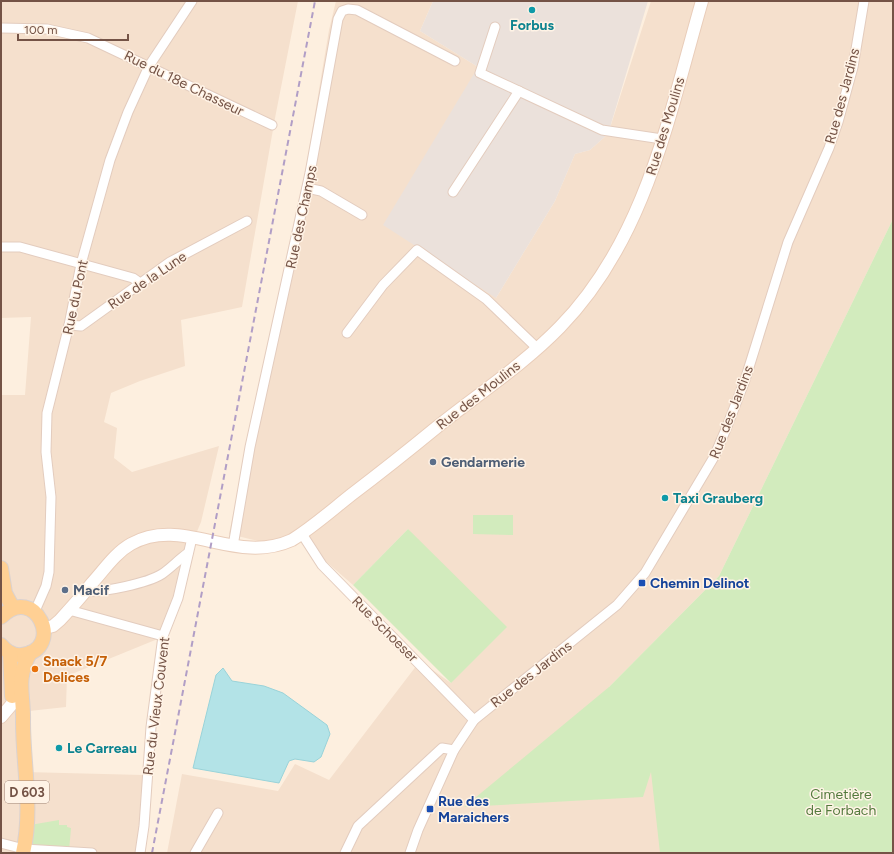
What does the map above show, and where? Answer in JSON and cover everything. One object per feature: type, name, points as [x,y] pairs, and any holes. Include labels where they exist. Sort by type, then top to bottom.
[{"type":"main road","name":"Rue des Moulins","points":[[44,628],[56,624],[116,556],[130,544],[147,538],[165,535],[192,538],[233,546],[267,548],[283,544],[302,534],[537,348],[573,312],[614,255],[642,200],[662,139],[702,1]]},
{"type":"main road","points":[[1,568],[5,593],[13,608]]},
{"type":"main road","points":[[1,617],[13,608],[28,608],[35,611],[41,619],[44,628],[44,637],[41,645],[30,653],[21,655],[4,648]]},
{"type":"main road","name":"D 603","points":[[4,648],[12,704],[23,730]]},
{"type":"main road","name":"D 603","points":[[23,851],[27,825],[27,781],[20,682],[30,653]]},
{"type":"main road","points":[[1,717],[12,704]]},
{"type":"street","name":"Rue du Pont","points":[[35,611],[46,586],[49,572],[51,504],[46,452],[47,413],[69,325],[81,264],[110,160],[128,112],[149,66],[192,1]]},
{"type":"street","name":"Rue des Jardins","points":[[410,853],[418,830],[454,750],[474,720],[617,605],[633,589],[645,573],[714,457],[745,380],[774,280],[788,242],[829,148],[838,122],[853,66],[864,1]]},
{"type":"street","name":"Rue des Champs","points":[[233,546],[250,447],[307,188],[338,19],[342,11],[348,9],[357,10],[455,61]]},
{"type":"street","points":[[495,27],[480,73],[602,130],[662,139]]},
{"type":"street","name":"Rue du 18e Chasseur","points":[[1,28],[46,29],[88,38],[272,125]]},
{"type":"street","points":[[454,192],[519,91]]},
{"type":"street","name":"Rue des Champs","points":[[307,188],[321,191],[362,215]]},
{"type":"street","name":"Rue de la Lune","points":[[69,325],[81,326],[170,262],[247,221]]},
{"type":"street","points":[[1,247],[20,247],[133,278],[140,284]]},
{"type":"street","points":[[346,333],[383,285],[417,250],[486,299],[537,348]]},
{"type":"street","name":"Rue Schoeser","points":[[302,534],[322,565],[474,720]]},
{"type":"street","name":"Rue du Vieux Couvent","points":[[140,853],[144,826],[151,727],[163,636],[178,598],[192,538]]},
{"type":"street","points":[[86,591],[96,592],[125,586],[156,577],[188,552]]},
{"type":"street","points":[[69,610],[163,636]]},
{"type":"street","points":[[345,853],[351,838],[364,820],[442,748],[454,750]]},
{"type":"street","points":[[195,853],[218,813]]},
{"type":"street","points":[[2,842],[23,851],[91,853]]},
{"type":"shaded area","points":[[1,1],[298,1],[275,118],[242,307],[181,320],[185,366],[140,381],[111,393],[104,422],[117,428],[114,458],[132,472],[219,446],[201,522],[191,546],[165,636],[67,676],[66,707],[20,712],[25,772],[143,775],[139,832],[135,853],[1,853],[1,395],[25,395],[31,317],[1,318]]},
{"type":"shaded area","points":[[336,1],[433,1],[420,31],[478,67],[496,298],[555,201],[575,154],[590,150],[608,134],[651,1],[893,1],[893,219],[719,576],[609,687],[651,771],[893,853],[167,853],[182,774],[278,791],[295,764],[329,780],[420,661],[451,683],[408,529],[353,585],[298,537],[267,543],[229,534],[303,185],[329,30]]},
{"type":"shaded area","points":[[433,1],[648,1],[608,134],[590,150],[575,154],[555,201],[496,298],[383,225],[478,67],[420,31]]},
{"type":"green space","name":"Cimetière de Forbach","points":[[893,219],[893,853],[660,853],[651,772],[643,797],[464,807],[609,687],[719,576]]},
{"type":"green space","points":[[473,515],[513,515],[513,535],[473,534]]},
{"type":"green space","points":[[408,529],[507,627],[451,683],[353,585]]},
{"type":"green space","points":[[59,820],[59,825],[67,825],[67,827],[71,828],[69,851],[28,848],[30,825]]},
{"type":"water","points":[[223,668],[232,681],[264,686],[283,693],[327,725],[330,734],[321,757],[314,762],[295,759],[289,761],[279,783],[193,768],[216,675]]},
{"type":"railway","points":[[152,853],[315,1]]},
{"type":"place","name":"Forbus","points":[[532,10]]},
{"type":"place","name":"Gendarmerie","points":[[433,462]]},
{"type":"place","name":"Taxi Grauberg","points":[[665,498]]},
{"type":"place","name":"Chemin Delinot","points":[[642,583]]},
{"type":"place","name":"Macif","points":[[65,590]]},
{"type":"place","name":"Snack 5/7 Delices","points":[[35,669]]},
{"type":"place","name":"Le Carreau","points":[[59,748]]},
{"type":"place","name":"Rue des Maraichers","points":[[430,809]]}]
